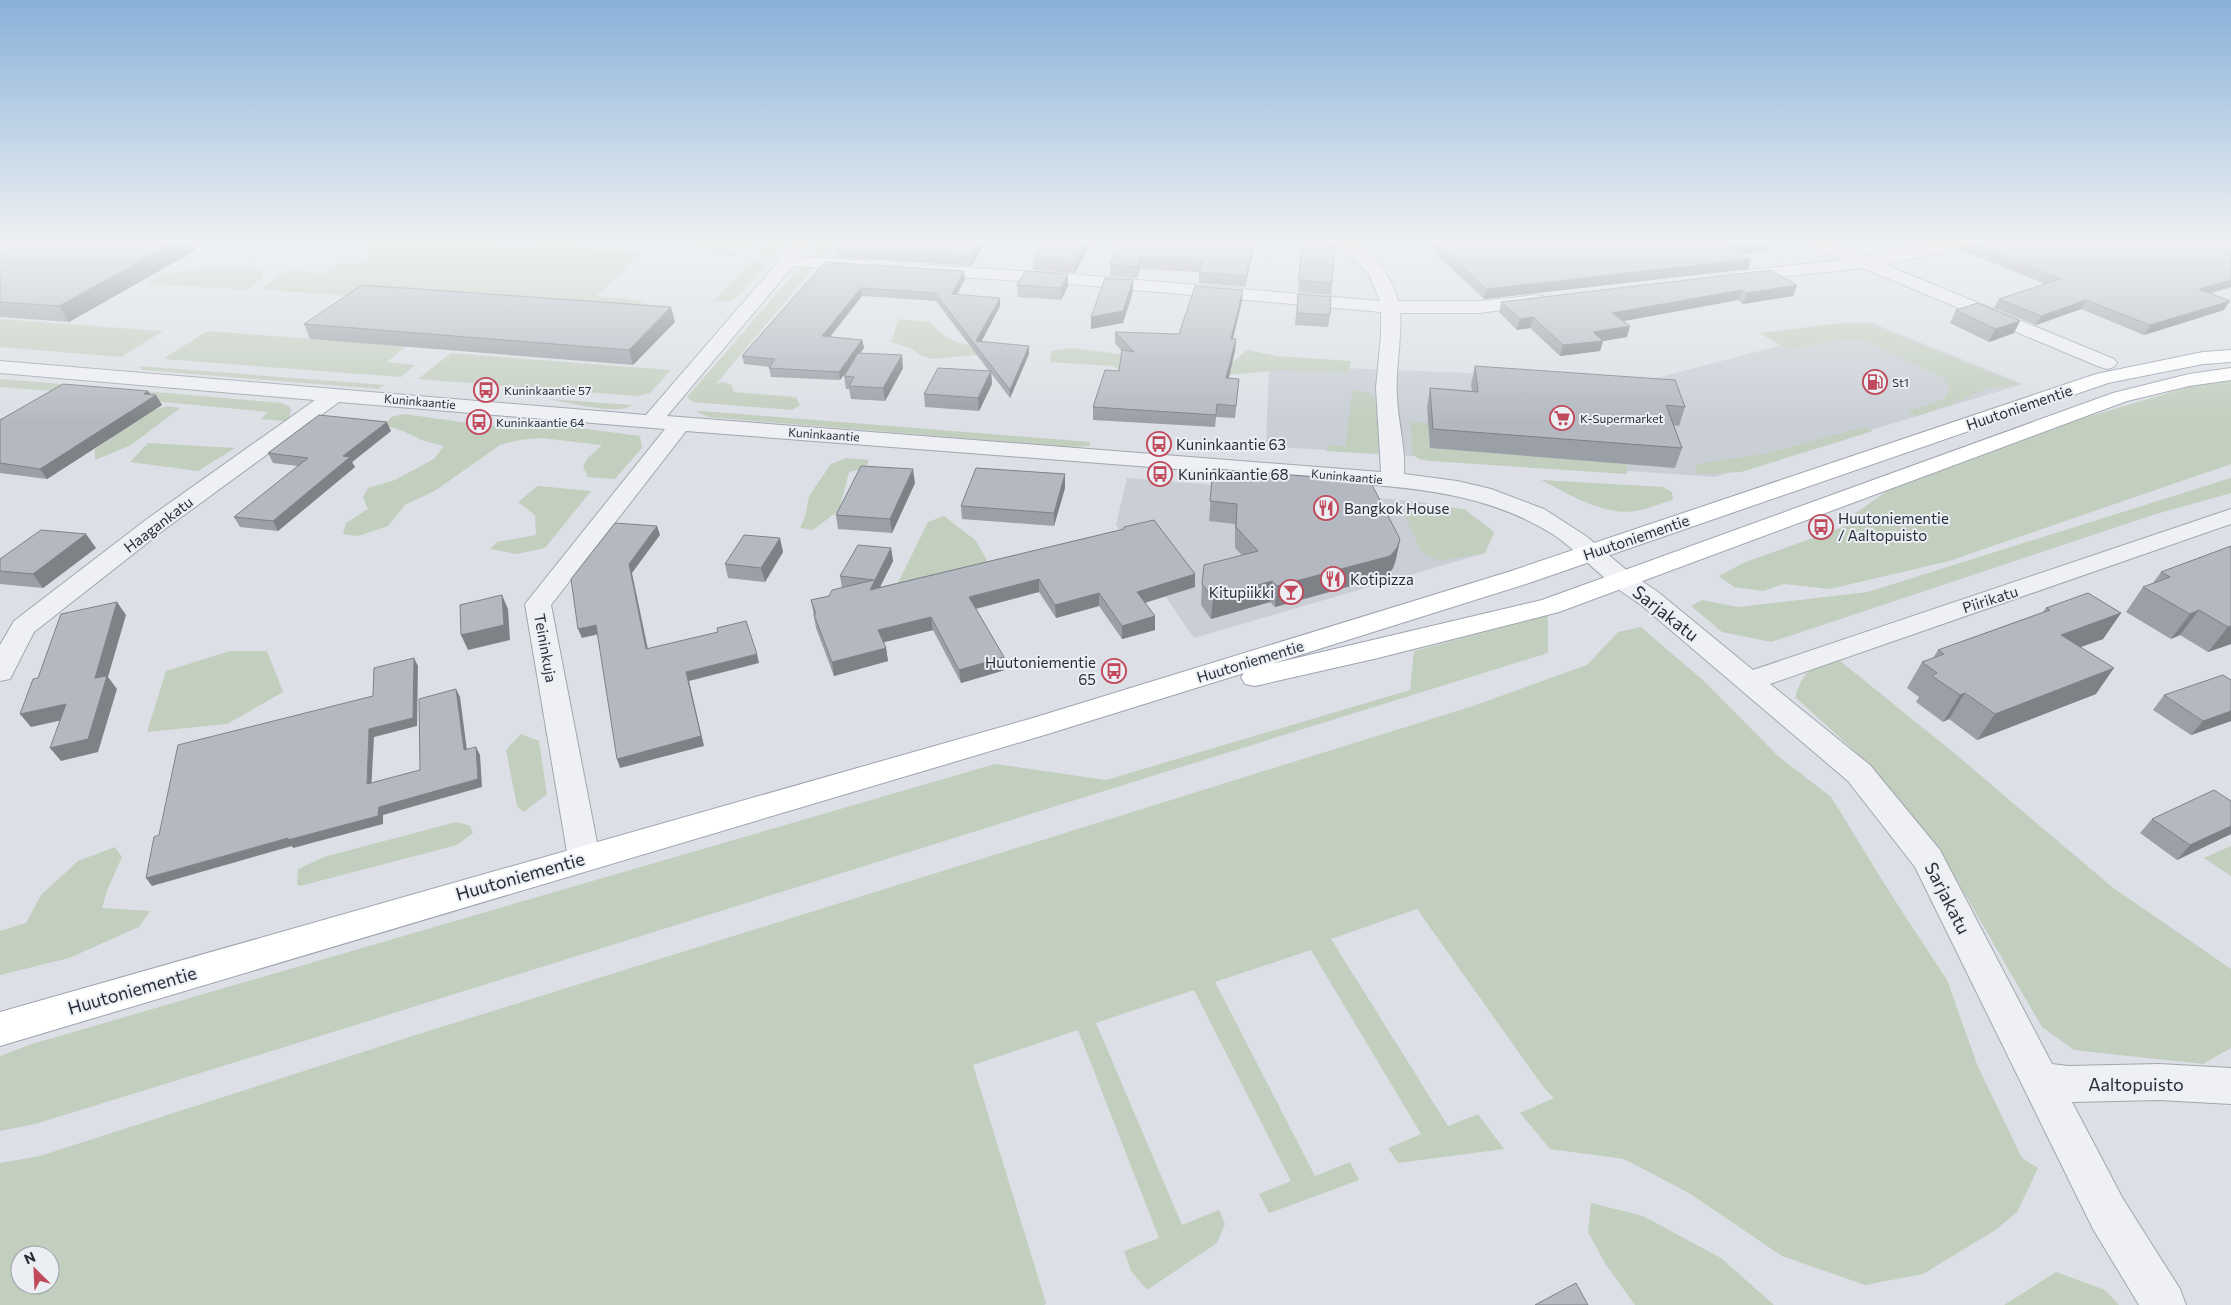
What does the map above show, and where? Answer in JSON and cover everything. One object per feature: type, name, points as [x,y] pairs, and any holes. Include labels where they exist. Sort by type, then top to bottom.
[{"type":"main road","name":"Huutoniementie","points":[[0,1029],[1041,726],[1517,578],[2104,378],[2203,358],[2231,356]]},
{"type":"main road","name":"Huutoniementie","points":[[1041,726],[1378,649],[1550,606],[2120,397],[2189,380],[2231,374]]},
{"type":"street","points":[[652,420],[754,301]]},
{"type":"street","points":[[1320,301],[1390,307],[1480,307],[1531,301]]},
{"type":"street","points":[[1388,301],[1390,307],[1386,389],[1394,464],[1392,480]]},
{"type":"street","points":[[1955,301],[2107,363]]},
{"type":"street","name":"Kuninkaantie","points":[[0,367],[652,420],[680,424],[1428,482],[1467,489],[1509,501],[1534,512],[1557,526],[1592,552],[1621,579]]},
{"type":"street","name":"Haagankatu","points":[[0,672],[12,626],[336,394]]},
{"type":"street","name":"Teininkuja","points":[[584,858],[538,604],[680,424]]},
{"type":"street","name":"Piirikatu","points":[[1749,681],[2228,519]]},
{"type":"street","name":"Sarjakatu","points":[[1621,579],[1649,598],[1859,773],[1928,859],[2108,1214],[2164,1305]]},
{"type":"street","name":"Aaltopuisto","points":[[2040,1080],[2068,1084],[2159,1082],[2231,1086]]},
{"type":"shaded area","points":[[1870,322],[2023,384],[1715,477],[1266,446],[1269,365],[1649,380]]},
{"type":"shaded area","points":[[1127,478],[1414,501],[1464,509],[1494,532],[1485,553],[1194,638],[1116,525]]},
{"type":"green space","points":[[430,301],[643,301],[629,314]]},
{"type":"green space","points":[[770,301],[786,301],[716,384],[722,382],[731,384],[734,392],[796,397],[800,405],[792,410],[693,402],[687,397]]},
{"type":"green space","points":[[0,319],[163,331],[121,357],[0,347]]},
{"type":"green space","points":[[899,319],[930,322],[952,340],[979,348],[989,354],[932,359],[919,355],[913,349],[891,342]]},
{"type":"green space","points":[[1850,322],[1870,324],[2018,384],[1987,388],[1950,405],[1916,416],[1908,411],[1944,399],[1950,387],[1943,378],[1866,341],[1848,339],[1787,350],[1760,333]]},
{"type":"green space","points":[[208,331],[406,346],[387,362],[415,365],[401,377],[163,359]]},
{"type":"green space","points":[[1071,348],[1128,355],[1233,362],[1247,350],[1277,356],[1351,361],[1349,373],[1283,370],[1229,375],[1183,368],[1130,379],[1113,366],[1050,362],[1051,351]]},
{"type":"green space","points":[[451,353],[671,370],[650,393],[637,396],[418,379]]},
{"type":"green space","points":[[139,366],[385,385],[378,389],[143,370]]},
{"type":"green space","points":[[0,379],[73,385],[67,392],[0,387]]},
{"type":"green space","points":[[2231,381],[2231,464],[1949,561],[1830,589],[1784,584],[1763,591],[1734,587],[1719,576],[1743,563],[1857,522],[1853,515],[1887,491],[2084,418],[2198,384]]},
{"type":"green space","points":[[96,387],[282,403],[291,408],[289,418],[284,421],[261,419],[268,412],[79,394]]},
{"type":"green space","points":[[1352,390],[1370,393],[1378,403],[1378,454],[1326,451],[1328,445],[1346,446]]},
{"type":"green space","points":[[548,399],[632,405],[625,408],[604,409]]},
{"type":"green space","points":[[168,406],[180,408],[131,445],[95,460],[95,449],[150,411]]},
{"type":"green space","points":[[696,411],[1090,442],[1089,446],[1070,447],[708,417]]},
{"type":"green space","points":[[404,414],[490,426],[555,425],[640,436],[642,448],[615,479],[588,477],[583,467],[587,459],[602,445],[541,438],[519,440],[500,445],[436,490],[405,505],[388,526],[358,536],[343,534],[346,523],[368,509],[363,497],[368,488],[395,480],[434,459],[444,446],[421,440],[385,425],[391,417]]},
{"type":"green space","points":[[1411,422],[1428,423],[1430,448],[1626,464],[1627,474],[1419,459],[1412,454]]},
{"type":"green space","points":[[1864,427],[1873,431],[1741,472],[1695,474],[1696,464],[1764,454]]},
{"type":"green space","points":[[148,443],[235,448],[198,471],[130,462]]},
{"type":"green space","points":[[846,458],[869,460],[866,468],[849,472],[839,510],[813,530],[800,528],[805,517],[809,496],[831,464]]},
{"type":"green space","points":[[2231,478],[2231,493],[2156,514],[1771,642],[1722,632],[1691,606],[1702,600],[1738,607],[1868,592]]},
{"type":"green space","points":[[1541,480],[1663,487],[1672,492],[1673,500],[1645,509],[1624,512],[1587,503]]},
{"type":"green space","points":[[538,486],[591,491],[545,548],[517,554],[490,549],[497,542],[536,535],[535,515],[518,502]]},
{"type":"green space","points":[[1426,507],[1464,509],[1494,532],[1485,553],[1440,561],[1422,553],[1404,514]]},
{"type":"green space","points":[[944,516],[975,540],[988,562],[898,583],[928,522]]},
{"type":"green space","points":[[1548,615],[1548,653],[224,1066],[35,1124],[0,1131],[0,1056],[32,1044],[995,764],[1106,780],[1410,690],[1414,651]]},
{"type":"green space","points":[[1641,627],[1705,682],[1778,756],[1831,797],[1947,980],[1978,1067],[2022,1158],[2038,1168],[2017,1212],[1997,1229],[1923,1274],[1865,1285],[1782,1256],[1689,1193],[1624,1159],[1550,1149],[1520,1113],[1554,1098],[1544,1088],[1417,909],[1331,939],[1448,1126],[1478,1114],[1504,1149],[1398,1163],[1388,1148],[1421,1134],[1311,950],[1215,982],[1315,1176],[1350,1162],[1359,1180],[1269,1213],[1259,1194],[1291,1181],[1194,990],[1096,1023],[1182,1225],[1219,1210],[1225,1224],[1217,1243],[1147,1290],[1131,1271],[1124,1251],[1159,1238],[1078,1030],[973,1065],[1046,1303],[1044,1305],[0,1305],[0,1163],[40,1156],[422,1033],[1470,707],[1587,665],[1618,632]]},
{"type":"green space","points":[[230,651],[267,651],[283,692],[227,724],[147,732],[166,671]]},
{"type":"green space","points":[[1839,660],[1954,753],[2112,887],[2231,969],[2231,1048],[2203,1064],[2074,1050],[2042,1027],[1934,841],[1858,754],[1795,697],[1798,688],[1810,670],[1822,664]]},
{"type":"green space","points":[[521,734],[539,741],[547,794],[524,812],[517,806],[506,750]]},
{"type":"green space","points":[[456,822],[470,826],[473,833],[457,845],[300,886],[297,884],[298,869],[324,857]]},
{"type":"green space","points":[[2231,846],[2231,876],[2204,858]]},
{"type":"green space","points":[[115,847],[122,857],[108,888],[102,908],[150,911],[139,927],[69,958],[0,975],[0,931],[26,923],[41,895],[78,861]]},
{"type":"green space","points":[[1591,1203],[1643,1216],[1721,1258],[1774,1305],[1635,1305],[1606,1265],[1588,1232]]},
{"type":"green space","points":[[2056,1272],[2105,1290],[2119,1305],[2004,1305]]},
{"type":"building","points":[[0,301],[68,301],[59,306]]},
{"type":"building","points":[[338,301],[585,301],[671,307],[629,350],[304,324]]},
{"type":"building","points":[[791,301],[851,301],[822,336],[862,340],[839,372],[769,368],[775,359],[742,356]]},
{"type":"building","points":[[941,301],[998,301],[976,341],[1029,346],[1010,390]]},
{"type":"building","points":[[1097,301],[1126,301],[1123,311],[1091,317]]},
{"type":"building","points":[[1190,301],[1240,301],[1231,339],[1236,339],[1226,378],[1239,379],[1236,406],[1217,404],[1216,415],[1093,407],[1105,370],[1119,371],[1122,350],[1134,352],[1115,332],[1179,334]]},
{"type":"building","points":[[1298,301],[1331,301],[1330,315],[1297,313]]},
{"type":"building","points":[[1680,301],[1612,313],[1630,326],[1593,332],[1603,341],[1563,345],[1533,317],[1520,319],[1501,302]]},
{"type":"building","points":[[2004,301],[2083,301],[2041,316]]},
{"type":"building","points":[[2088,301],[2230,301],[2150,325]]},
{"type":"building","points":[[1978,303],[2020,321],[1995,329],[1956,310]]},
{"type":"building","points":[[858,353],[902,355],[883,388],[849,386],[854,377],[844,376]]},
{"type":"building","points":[[1475,366],[1675,380],[1685,407],[1666,405],[1682,448],[1433,429],[1430,388],[1478,392]]},
{"type":"building","points":[[938,368],[991,371],[978,398],[924,394]]},
{"type":"building","points":[[63,384],[148,391],[144,394],[156,395],[40,469],[0,463],[0,420]]},
{"type":"building","points":[[319,415],[387,422],[343,456],[350,457],[273,521],[234,517],[308,458],[268,453]]},
{"type":"building","points":[[861,466],[913,469],[890,519],[836,515]]},
{"type":"building","points":[[976,468],[1065,474],[1054,513],[961,506]]},
{"type":"building","points":[[1213,469],[1370,481],[1400,539],[1397,548],[1390,556],[1277,586],[1272,581],[1213,598],[1202,584],[1204,565],[1258,551],[1236,527],[1237,504],[1210,501]]},
{"type":"building","points":[[1154,520],[1195,574],[1137,592],[1155,616],[1122,626],[1099,593],[1055,605],[1039,579],[969,597],[1004,657],[959,670],[931,617],[878,630],[886,648],[832,662],[814,615],[816,614],[811,600],[829,596],[832,590],[874,580],[840,576],[858,545],[891,548],[870,590],[1124,529],[1124,527]]},
{"type":"building","points":[[615,523],[657,526],[629,564],[646,649],[718,632],[717,628],[746,621],[757,654],[686,672],[701,736],[617,759],[596,625],[578,629],[571,579]]},
{"type":"building","points":[[41,530],[86,534],[33,574],[0,571],[0,559]]},
{"type":"building","points":[[744,535],[780,538],[761,568],[725,564]]},
{"type":"building","points":[[2231,546],[2231,626],[2228,627],[2199,610],[2190,614],[2143,587],[2170,577],[2161,572]]},
{"type":"building","points":[[2088,593],[2121,613],[2061,635],[2114,668],[1995,714],[1965,693],[1960,695],[1932,676],[1937,673],[1922,662],[1944,654],[1938,650],[2050,610],[2046,608]]},
{"type":"building","points":[[502,595],[504,625],[461,635],[460,605]]},
{"type":"building","points":[[117,602],[95,678],[107,676],[88,739],[50,748],[66,704],[20,714],[33,679],[38,678],[61,614]]},
{"type":"building","points":[[414,658],[413,718],[369,729],[367,784],[420,770],[419,699],[456,689],[464,750],[476,747],[478,779],[379,807],[378,816],[288,840],[288,838],[146,878],[154,837],[159,835],[178,745],[373,696],[374,668]]},
{"type":"building","points":[[2223,675],[2231,680],[2231,711],[2203,721],[2164,695]]},
{"type":"building","points":[[2214,790],[2231,801],[2231,826],[2190,845],[2152,819]]},
{"type":"building","points":[[1576,1283],[1588,1305],[1535,1305]]},
{"type":"place","name":"St1","points":[[1875,382]]},
{"type":"place","name":"Kuninkaantie 57","points":[[486,390]]},
{"type":"place","name":"K-Supermarket","points":[[1562,418]]},
{"type":"place","name":"Kuninkaantie 64","points":[[479,422]]},
{"type":"place","name":"Kuninkaantie 63","points":[[1159,444]]},
{"type":"place","name":"Kuninkaantie 68","points":[[1160,474]]},
{"type":"place","name":"Bangkok House","points":[[1326,508]]},
{"type":"place","name":"Huutoniementie / Aaltopuisto","points":[[1821,527]]},
{"type":"place","name":"Kotipizza","points":[[1333,579]]},
{"type":"place","name":"Kitupiikki","points":[[1291,592]]},
{"type":"place","name":"Huutoniementie 65","points":[[1114,671]]}]
